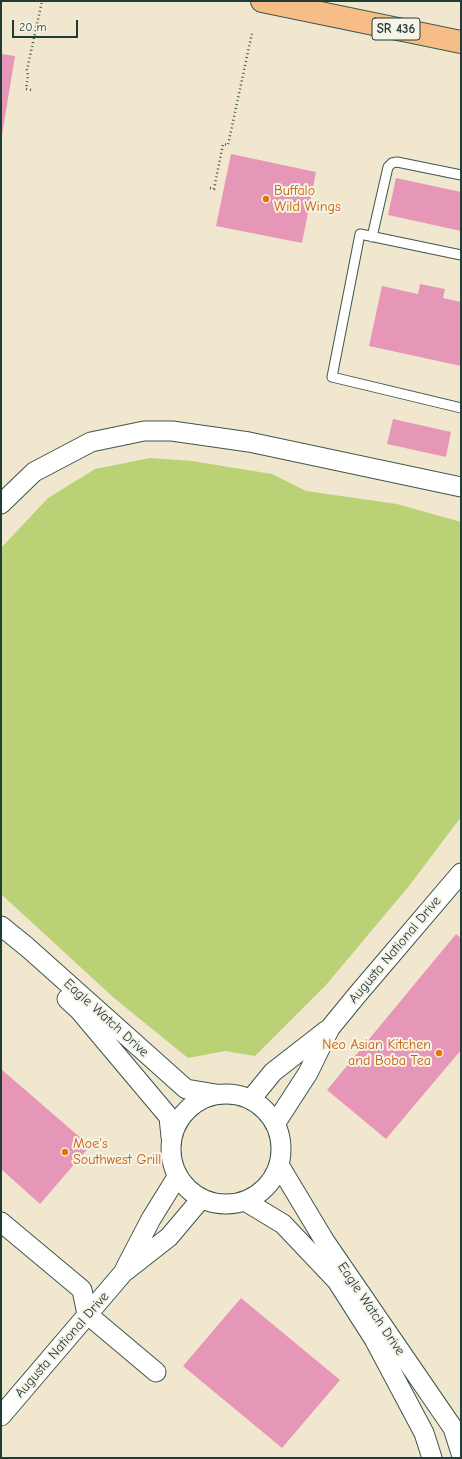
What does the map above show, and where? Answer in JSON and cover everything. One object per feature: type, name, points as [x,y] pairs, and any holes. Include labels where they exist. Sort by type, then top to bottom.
[{"type":"main road","name":"SR 436","points":[[262,1],[461,42]]},
{"type":"street","points":[[1,504],[34,472],[91,442],[144,432],[172,431],[250,442],[460,484]]},
{"type":"street","name":"Augusta National Drive","points":[[330,1028],[357,994],[461,873]]},
{"type":"street","name":"Eagle Watch Drive","points":[[1,926],[27,947],[186,1089],[217,1094],[235,1094],[251,1100],[265,1110],[275,1124],[280,1137],[281,1151],[279,1165],[271,1181],[260,1193],[245,1201],[230,1205],[215,1204],[201,1199],[187,1190],[177,1177],[172,1164],[170,1150],[172,1137],[178,1121],[188,1108],[202,1099],[217,1094]]},
{"type":"street","name":"Eagle Watch Drive","points":[[1,942],[79,1010],[169,1117],[172,1137]]},
{"type":"street","points":[[251,1100],[273,1072],[330,1028]]},
{"type":"street","points":[[275,1124],[308,1074],[330,1028]]},
{"type":"street","name":"Eagle Watch Drive","points":[[279,1165],[324,1240],[453,1428],[461,1453]]},
{"type":"street","points":[[123,1274],[151,1219],[177,1177]]},
{"type":"street","points":[[123,1274],[169,1237],[201,1199]]},
{"type":"street","name":"Eagle Watch Drive","points":[[245,1201],[283,1224],[337,1281],[374,1339],[424,1433],[432,1458]]},
{"type":"street","points":[[1,1222],[82,1290],[87,1314],[156,1372]]},
{"type":"street","name":"Augusta National Drive","points":[[1,1416],[87,1314],[123,1274]]},
{"type":"lane","points":[[372,237],[388,167],[392,164],[397,162],[461,175]]},
{"type":"lane","points":[[461,255],[360,234],[332,377],[461,408]]},
{"type":"path","points":[[30,90],[26,89],[28,76],[27,70],[42,1]]},
{"type":"path","points":[[210,188],[214,189],[223,144],[228,145],[252,33]]},
{"type":"green space","points":[[150,458],[192,461],[272,474],[306,491],[397,504],[461,522],[461,817],[409,886],[326,985],[255,1056],[225,1051],[188,1058],[114,998],[1,894],[1,548],[48,498],[95,469]]},
{"type":"building","points":[[1,54],[15,56],[2,135],[1,135]]},
{"type":"building","name":"Buffalo Wild Wings","points":[[231,154],[316,172],[302,243],[216,226]]},
{"type":"building","points":[[396,178],[461,192],[461,231],[388,215]]},
{"type":"building","points":[[420,284],[445,289],[443,298],[461,302],[461,366],[369,346],[382,286],[418,294]]},
{"type":"building","points":[[393,419],[451,432],[446,457],[387,444]]},
{"type":"building","points":[[456,934],[461,938],[461,1050],[386,1139],[327,1090]]},
{"type":"building","points":[[1,1069],[90,1146],[40,1204],[1,1169]]},
{"type":"building","points":[[241,1298],[340,1380],[282,1448],[183,1366]]},
{"type":"place","name":"Buffalo Wild Wings","points":[[266,199]]},
{"type":"place","name":"Neo Asian Kitchen and Boba Tea","points":[[439,1053]]},
{"type":"place","name":"Moe's Southwest Grill","points":[[65,1152]]}]
